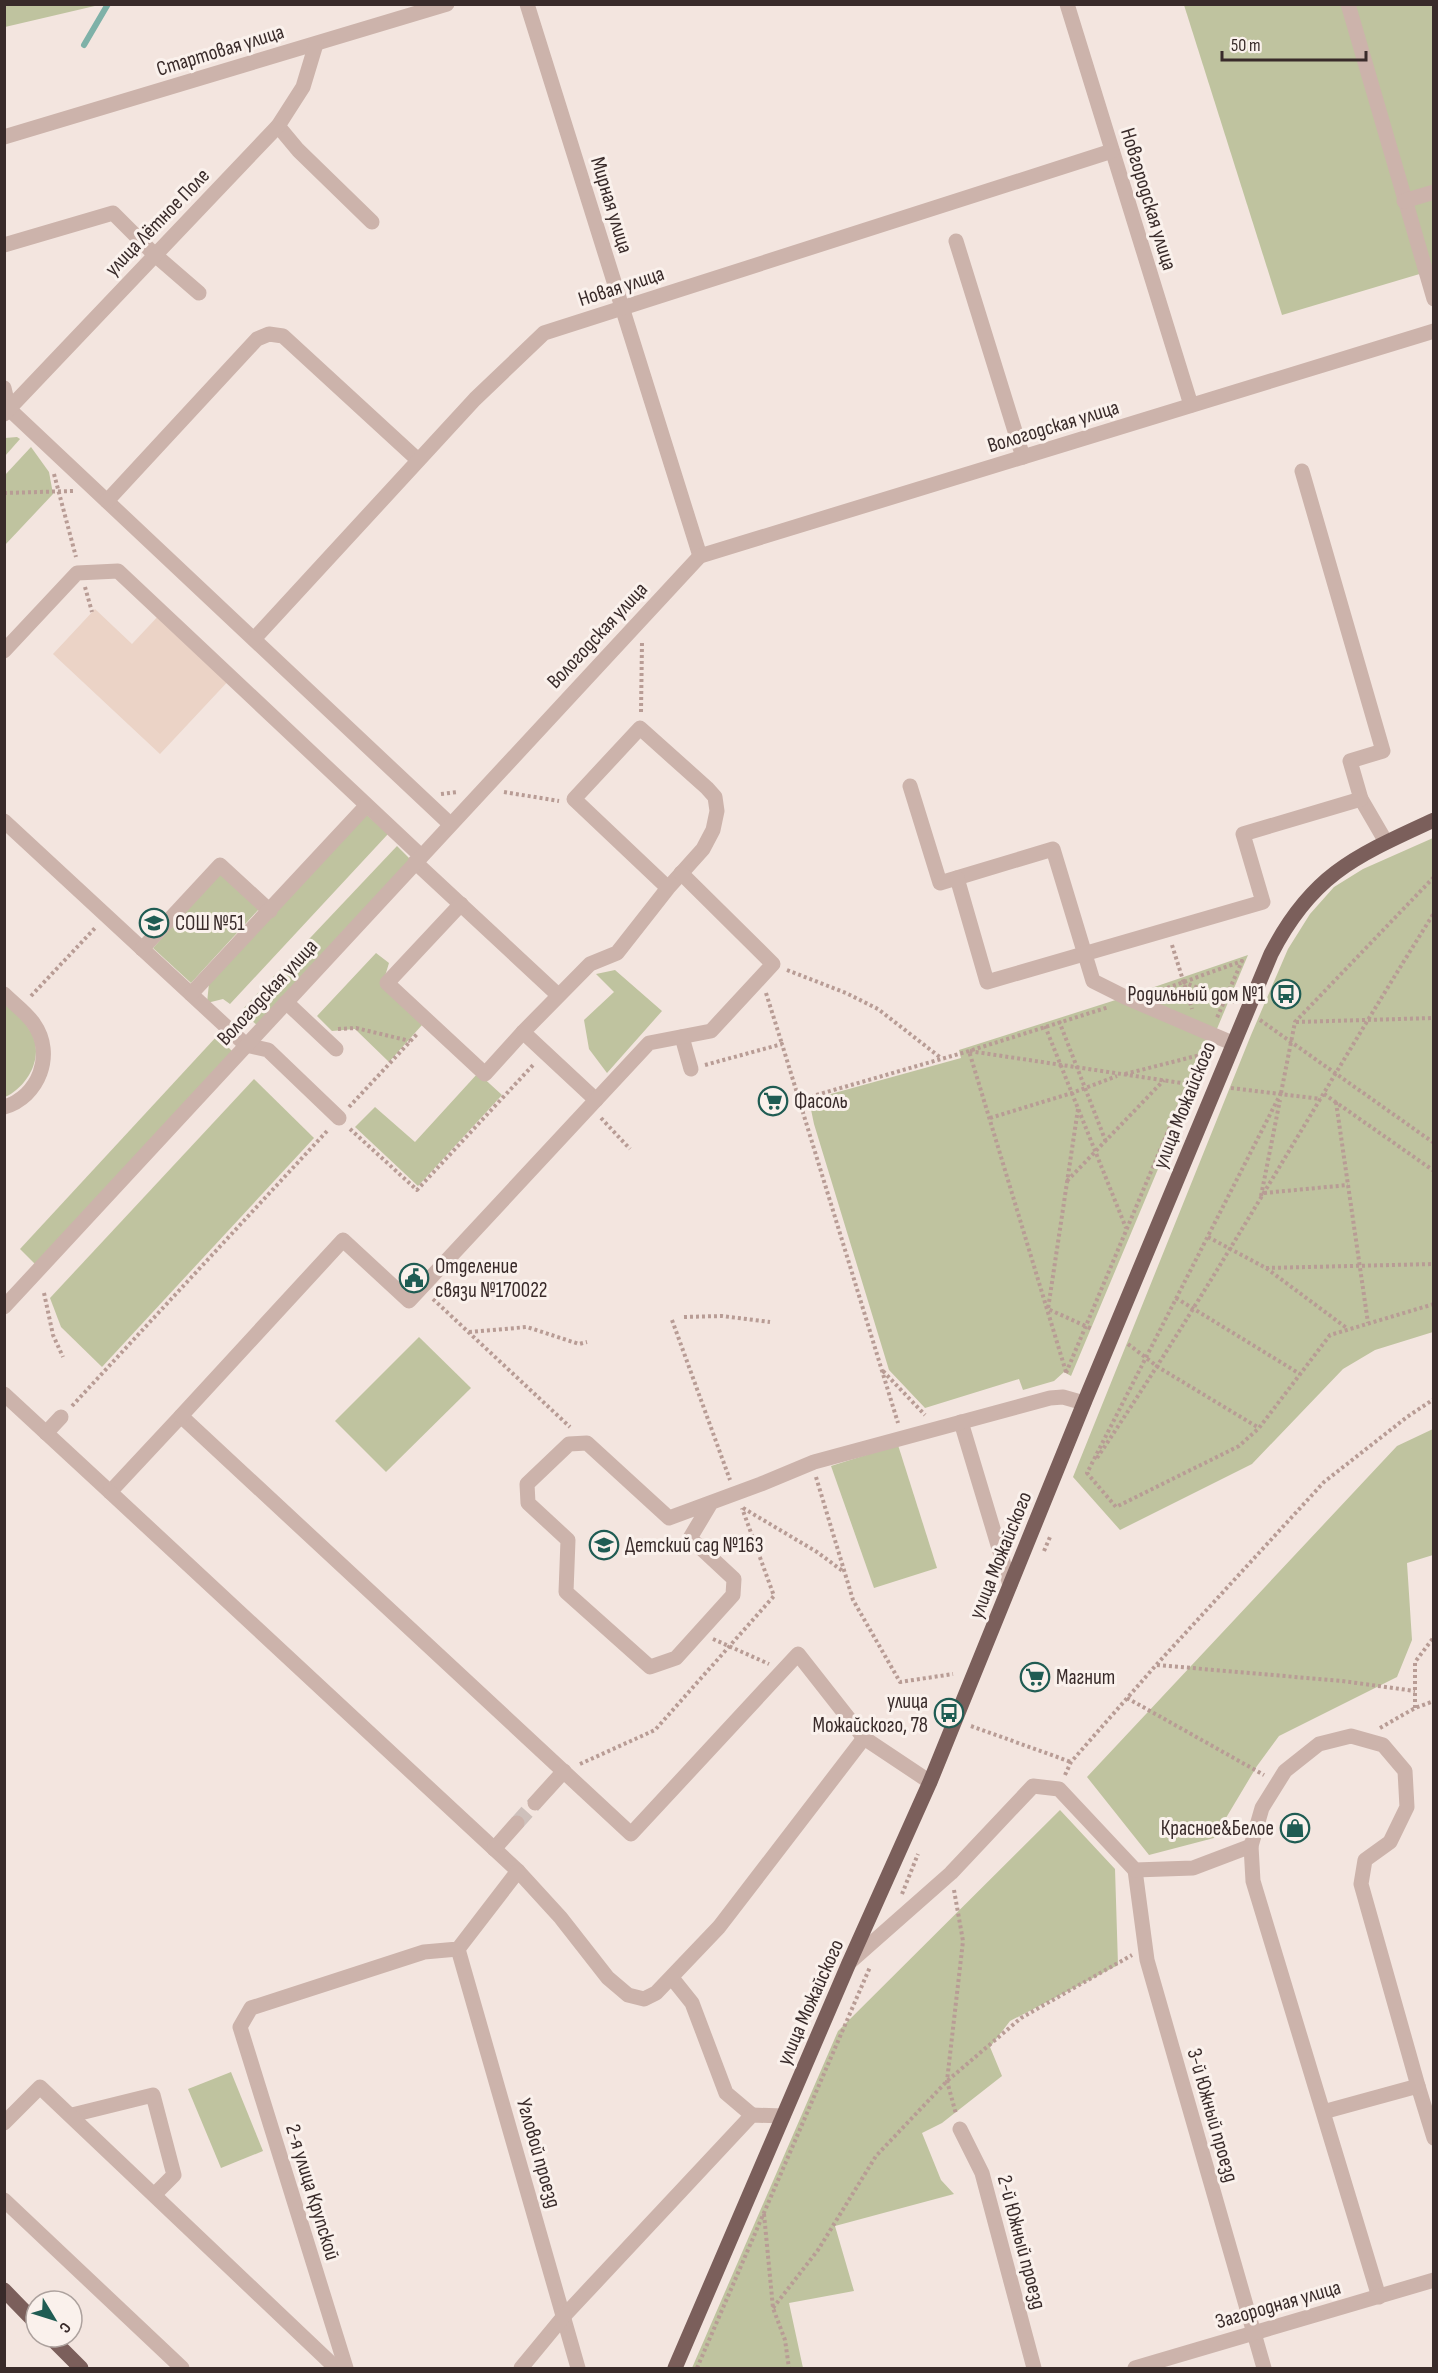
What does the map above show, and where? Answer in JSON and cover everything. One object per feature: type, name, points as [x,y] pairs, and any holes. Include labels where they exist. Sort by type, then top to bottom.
[{"type":"main road","name":"улица Можайского","points":[[675,2368],[754,2181],[930,1782],[1232,1042],[1271,954],[1301,906],[1341,867],[1386,842],[1434,820]]},
{"type":"main road","points":[[4,2290],[24,2311]]},
{"type":"main road","points":[[62,2349],[81,2368]]},
{"type":"street","name":"Стартовая улица","points":[[4,137],[447,4]]},
{"type":"street","name":"Мирная улица","points":[[527,4],[700,556]]},
{"type":"street","name":"Новгородская улица","points":[[1067,4],[1191,405]]},
{"type":"street","points":[[1348,4],[1434,299]]},
{"type":"street","name":"улица Лётное Поле","points":[[7,411],[278,126],[303,87],[316,44]]},
{"type":"street","points":[[278,126],[298,150],[372,222]]},
{"type":"street","name":"Новая улица","points":[[254,639],[475,399],[544,333],[1112,151]]},
{"type":"street","points":[[1404,201],[1434,192]]},
{"type":"street","points":[[4,245],[113,213],[154,254],[199,293]]},
{"type":"street","points":[[956,242],[1023,457]]},
{"type":"street","name":"Вологодская улица","points":[[4,1307],[700,556],[1434,331]]},
{"type":"street","points":[[102,496],[257,339],[276,333],[283,336],[418,460]]},
{"type":"street","points":[[4,388],[7,411],[102,496],[450,824]]},
{"type":"street","points":[[1302,471],[1383,751],[1350,761],[1360,799],[1386,842]]},
{"type":"street","points":[[4,651],[78,573],[118,571],[366,806],[461,904],[558,995]]},
{"type":"street","points":[[461,904],[387,983],[484,1074],[590,964],[617,953],[668,888],[703,849],[713,830],[717,812],[715,797],[640,728],[574,800],[668,888]]},
{"type":"street","points":[[910,786],[940,883],[1053,849],[1093,981],[1232,1042]]},
{"type":"street","points":[[957,878],[987,982],[1263,902],[1243,834],[1360,799]]},
{"type":"street","points":[[191,994],[366,806]]},
{"type":"street","points":[[4,821],[246,1045],[268,1050],[339,1118]]},
{"type":"street","points":[[142,948],[220,865],[270,910]]},
{"type":"street","points":[[110,1492],[343,1240],[409,1301],[649,1043],[711,1031],[773,964],[681,873]]},
{"type":"street","points":[[4,987],[38,1018]]},
{"type":"street","points":[[4,994],[35,1024],[44,1047],[41,1072],[28,1093],[19,1101],[4,1107]]},
{"type":"street","points":[[286,1002],[336,1049]]},
{"type":"street","points":[[523,1032],[593,1104]]},
{"type":"street","points":[[682,1037],[691,1069]]},
{"type":"street","points":[[4,1394],[518,1871],[561,1918],[608,1978],[628,1995],[644,1999],[656,1994],[719,1927],[864,1738]]},
{"type":"street","points":[[669,1518],[814,1462],[1050,1398],[1063,1397],[1084,1403]]},
{"type":"street","points":[[181,1416],[631,1834],[798,1654],[864,1738],[930,1782]]},
{"type":"street","points":[[46,1433],[61,1417]]},
{"type":"street","points":[[961,1422],[1011,1585]]},
{"type":"street","points":[[586,1443],[669,1518],[734,1579],[733,1596],[676,1658],[650,1667],[566,1592],[568,1540],[528,1503],[527,1484],[569,1444],[586,1443]]},
{"type":"street","points":[[690,1538],[711,1503]]},
{"type":"street","points":[[1379,2296],[1253,1881],[1251,1846],[1262,1808],[1285,1771],[1319,1744],[1351,1736],[1383,1745],[1405,1771],[1407,1806],[1390,1842],[1365,1860],[1360,1884],[1434,2138]]},
{"type":"street","points":[[535,1803],[564,1771]]},
{"type":"street","points":[[849,1963],[951,1873],[1033,1786],[1059,1789],[1135,1870],[1193,1868],[1251,1846]]},
{"type":"street","points":[[494,1849],[517,1823]]},
{"type":"street","name":"3-й Южный проезд","points":[[1135,1870],[1150,1971],[1264,2368]]},
{"type":"street","points":[[458,1949],[518,1871]]},
{"type":"street","name":"2-я улица Крупской","points":[[346,2368],[240,2027],[251,2008],[424,1952],[458,1949]]},
{"type":"street","name":"Угловой проезд","points":[[458,1949],[578,2368]]},
{"type":"street","points":[[672,1978],[692,2003],[726,2093],[752,2115],[783,2116]]},
{"type":"street","points":[[1323,2112],[1418,2086]]},
{"type":"street","points":[[4,2123],[40,2087],[336,2368]]},
{"type":"street","points":[[72,2115],[153,2095],[174,2175],[155,2194]]},
{"type":"street","points":[[521,2368],[564,2316],[752,2115]]},
{"type":"street","name":"2-й Южный проезд","points":[[960,2129],[982,2174],[1034,2368]]},
{"type":"street","points":[[4,2200],[182,2368]]},
{"type":"street","name":"Загородная улица","points":[[1135,2368],[1434,2280]]},
{"type":"path","points":[[58,492],[92,612]]},
{"type":"path","points":[[4,494],[58,492],[102,496]]},
{"type":"path","points":[[640,728],[643,615]]},
{"type":"path","points":[[435,795],[482,789],[565,802],[574,800]]},
{"type":"path","points":[[1260,1200],[1295,1022],[1433,880]]},
{"type":"path","points":[[1087,1473],[1194,1309],[1366,1020],[1434,913]]},
{"type":"path","points":[[23,1004],[107,916]]},
{"type":"path","points":[[1167,930],[1183,982]]},
{"type":"path","points":[[799,1100],[969,1051],[1132,1000],[1242,961],[1066,1373],[969,1051]]},
{"type":"path","points":[[773,964],[846,993],[878,1010],[942,1058]]},
{"type":"path","points":[[761,977],[903,1438]]},
{"type":"path","points":[[1183,982],[1226,999]]},
{"type":"path","points":[[1295,1022],[1434,1018]]},
{"type":"path","points":[[1059,1021],[1106,1142]]},
{"type":"path","points":[[61,1417],[339,1118],[370,1081],[428,1022]]},
{"type":"path","points":[[1045,1026],[1127,1228]]},
{"type":"path","points":[[316,1030],[356,1028],[410,1041]]},
{"type":"path","points":[[1291,1043],[1434,1143]]},
{"type":"path","points":[[691,1069],[782,1044]]},
{"type":"path","points":[[969,1051],[1188,1084]]},
{"type":"path","points":[[339,1118],[417,1190],[545,1053]]},
{"type":"path","points":[[990,1118],[1072,1093],[1120,1075],[1200,1055]]},
{"type":"path","points":[[1066,1182],[1164,1079]]},
{"type":"path","points":[[1216,1085],[1321,1099]]},
{"type":"path","points":[[1087,1473],[1281,1093]]},
{"type":"path","points":[[1324,1094],[1434,1171]]},
{"type":"path","points":[[1336,1102],[1368,1323]]},
{"type":"path","points":[[593,1104],[630,1149]]},
{"type":"path","points":[[1048,1309],[1078,1109]]},
{"type":"path","points":[[1264,1193],[1348,1185]]},
{"type":"path","points":[[1208,1237],[1266,1268],[1348,1329]]},
{"type":"path","points":[[1266,1268],[1434,1264]]},
{"type":"path","points":[[422,1288],[586,1443]]},
{"type":"path","points":[[44,1293],[53,1335],[63,1357]]},
{"type":"path","points":[[1176,1298],[1300,1374]]},
{"type":"path","points":[[1087,1473],[1116,1507],[1239,1446],[1259,1428],[1330,1335],[1434,1304]]},
{"type":"path","points":[[1048,1309],[1092,1329]]},
{"type":"path","points":[[684,1317],[722,1316],[770,1322]]},
{"type":"path","points":[[672,1320],[735,1494],[742,1507],[817,1552],[844,1572]]},
{"type":"path","points":[[468,1332],[527,1328],[579,1344],[587,1342]]},
{"type":"path","points":[[1128,1344],[1158,1367],[1259,1428]]},
{"type":"path","points":[[882,1370],[932,1422]]},
{"type":"path","points":[[1059,1789],[1071,1762],[1324,1482],[1407,1417],[1434,1399]]},
{"type":"path","points":[[814,1462],[816,1480],[853,1600],[900,1682],[953,1674]]},
{"type":"path","points":[[1415,1708],[1415,1662],[1434,1637]]},
{"type":"path","points":[[730,1647],[784,1670]]},
{"type":"path","points":[[1157,1665],[1415,1691]]},
{"type":"path","points":[[1127,1698],[1278,1782]]},
{"type":"path","points":[[1361,1739],[1415,1708],[1434,1701]]},
{"type":"path","points":[[971,1726],[1071,1762]]},
{"type":"path","points":[[951,1873],[963,1941],[947,2081],[960,2129]]},
{"type":"path","points":[[773,2308],[818,2250],[876,2156],[947,2081],[1021,2018],[1147,1947]]},
{"type":"path","points":[[754,2181],[764,2212],[773,2308],[785,2340],[789,2368]]},
{"type":"green space","points":[[5,4],[99,4],[99,5],[5,27]]},
{"type":"green space","points":[[1184,5],[1433,5],[1433,270],[1282,315]]},
{"type":"green space","points":[[5,438],[20,439],[5,456]]},
{"type":"green space","points":[[31,447],[49,472],[53,494],[5,545],[5,475]]},
{"type":"green space","points":[[366,814],[388,834],[230,1004],[223,999],[207,1003],[209,983]]},
{"type":"green space","points":[[1433,838],[1433,1332],[1375,1350],[1343,1369],[1252,1464],[1120,1530],[1073,1477],[1251,1035],[1288,949],[1310,914],[1334,887],[1363,869]]},
{"type":"green space","points":[[397,846],[413,862],[259,1027],[241,1011]]},
{"type":"green space","points":[[221,873],[259,909],[191,983],[153,948]]},
{"type":"green space","points":[[376,953],[389,963],[382,986],[422,1025],[389,1062],[355,1029],[332,1031],[317,1016]]},
{"type":"green space","points":[[1248,955],[1071,1376],[1064,1372],[1054,1381],[1023,1390],[1019,1379],[925,1408],[889,1370],[814,1124],[809,1100],[961,1058],[959,1050]]},
{"type":"green space","points":[[615,970],[662,1011],[607,1073],[589,1049],[584,1020],[614,992],[596,974]]},
{"type":"green space","points":[[4,1001],[29,1029],[35,1043],[36,1053],[35,1062],[26,1079],[5,1097]]},
{"type":"green space","points":[[217,1036],[234,1053],[36,1265],[20,1249]]},
{"type":"green space","points":[[478,1073],[502,1095],[418,1186],[355,1127],[375,1107],[415,1142]]},
{"type":"green space","points":[[254,1079],[314,1138],[102,1367],[61,1327],[50,1298]]},
{"type":"green space","points":[[419,1337],[471,1388],[386,1472],[335,1421]]},
{"type":"green space","points":[[1433,1429],[1433,1555],[1407,1563],[1412,1640],[1397,1677],[1279,1736],[1257,1766],[1214,1838],[1149,1855],[1087,1777],[1397,1446]]},
{"type":"green space","points":[[898,1445],[937,1568],[874,1588],[831,1466]]},
{"type":"green space","points":[[1060,1810],[1115,1869],[1118,1965],[1010,2021],[990,2047],[1002,2076],[942,2123],[922,2133],[941,2180],[954,2194],[835,2226],[854,2291],[789,2303],[803,2368],[692,2368],[838,2031]]},
{"type":"green space","points":[[231,2072],[263,2151],[221,2168],[188,2089]]},
{"type":"shaded area","points":[[95,609],[132,644],[162,612],[232,677],[160,754],[53,654]]},
{"type":"waterway","points":[[84,45],[108,4]]},
{"type":"tunnel","points":[[517,1823],[535,1803]]},
{"type":"place","name":"СОШ №51","points":[[154,923]]},
{"type":"place","name":"Родильный дом №1","points":[[1286,994]]},
{"type":"place","name":"Фасоль","points":[[773,1101]]},
{"type":"place","name":"Отделение связи №170022","points":[[414,1278]]},
{"type":"place","name":"Детский сад №163","points":[[604,1545]]},
{"type":"place","name":"Магнит","points":[[1035,1677]]},
{"type":"place","name":"улица Можайского, 78","points":[[949,1713]]},
{"type":"place","name":"Красное&Белое","points":[[1295,1828]]}]
